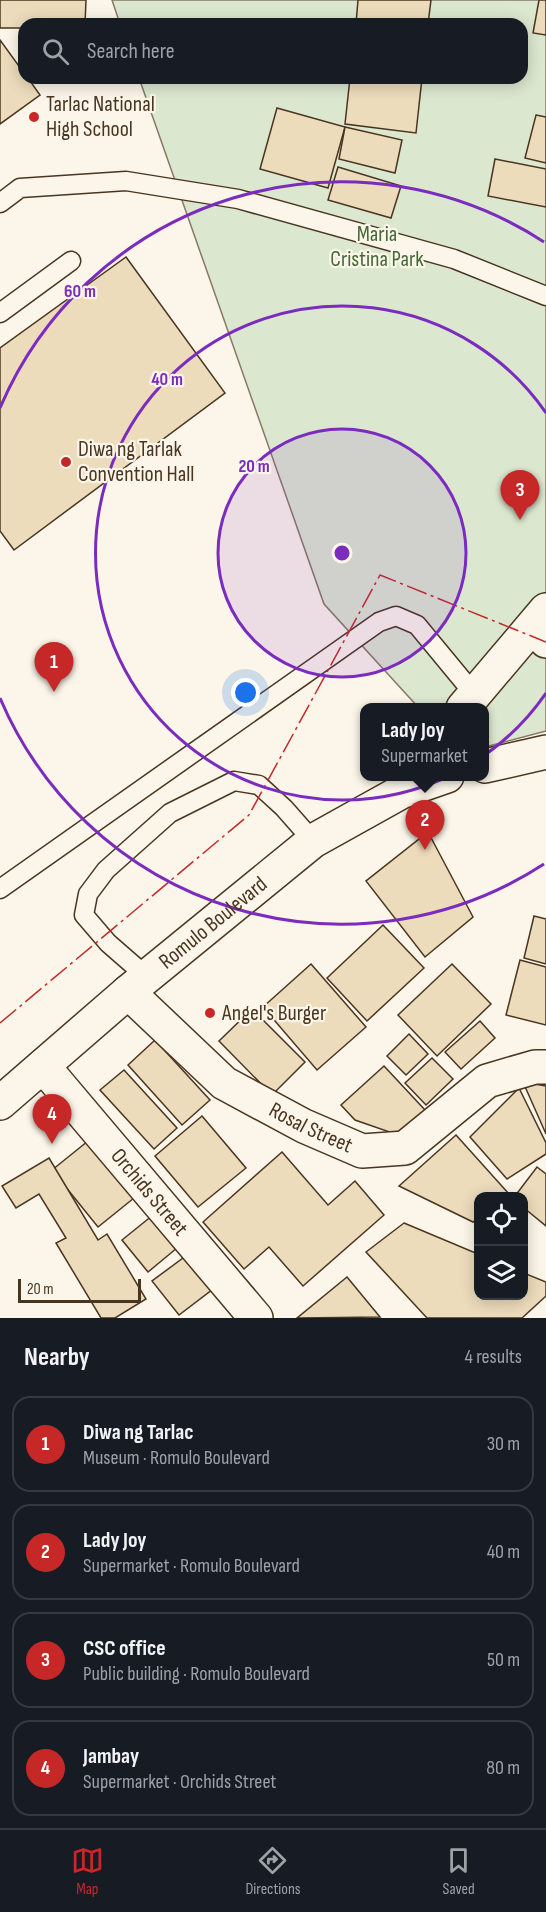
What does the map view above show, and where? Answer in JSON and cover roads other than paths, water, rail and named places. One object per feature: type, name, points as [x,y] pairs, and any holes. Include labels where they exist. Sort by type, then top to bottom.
[{"type":"main road","points":[[469,701],[544,623]]},
{"type":"main road","points":[[489,765],[546,752]]},
{"type":"main road","name":"Romulo Boulevard","points":[[0,1103],[137,985],[313,841],[405,784],[423,781]]},
{"type":"main road","name":"Rosal Street","points":[[137,985],[224,1083],[304,1126],[362,1151],[405,1148],[487,1081],[535,1067],[546,1067]]},
{"type":"main road","name":"Orchids Street","points":[[43,1066],[256,1318]]},
{"type":"lane","points":[[0,203],[20,188],[126,181],[238,199],[454,259],[546,296]]},
{"type":"lane","points":[[0,313],[72,261]]},
{"type":"lane","points":[[0,889],[379,622],[396,616],[417,625],[469,701]]},
{"type":"lane","points":[[137,985],[108,943],[84,915],[88,894],[106,870],[170,813],[234,781],[259,785],[284,808],[313,841]]},
{"type":"place","name":"Tarlac National High School","points":[[34,117]]},
{"type":"place","name":"Diwa ng Tarlak Convention Hall","points":[[66,462]]},
{"type":"place","name":"CSC office","points":[[520,520]]},
{"type":"place","name":"Diwa ng Tarlac","points":[[54,692]]},
{"type":"place","name":"Lady Joy","points":[[425,850]]},
{"type":"place","name":"Angel's Burger","points":[[210,1013]]},
{"type":"place","name":"Jambay","points":[[52,1144]]},
{"type":"park label","name":"Maria Cristina Park","points":[[377,246]]}]
